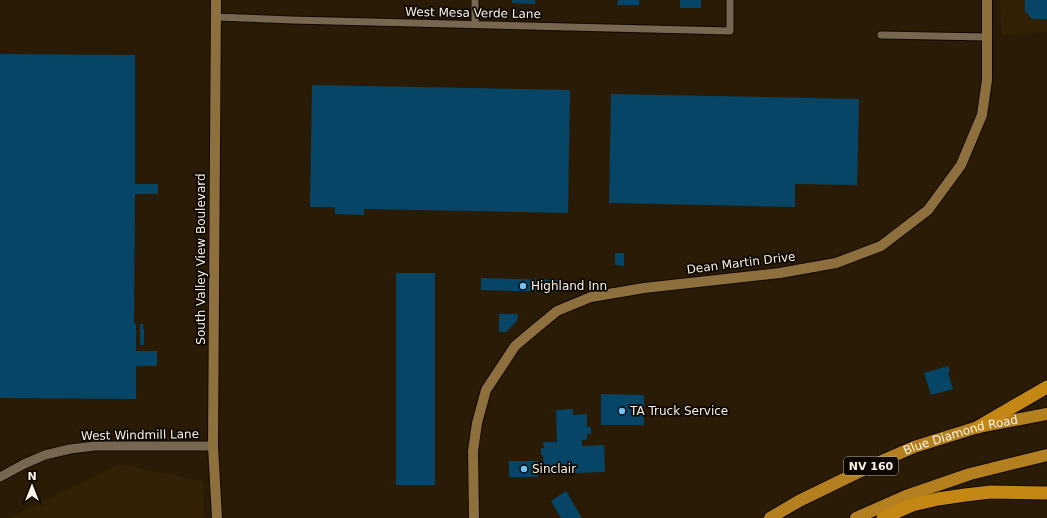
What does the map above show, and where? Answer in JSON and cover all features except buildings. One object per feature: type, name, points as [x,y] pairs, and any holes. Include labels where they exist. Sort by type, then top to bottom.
[{"type":"highway","points":[[978,427],[1047,387]]},
{"type":"highway","name":"Blue Diamond Road","points":[[770,518],[800,501],[875,464],[914,447],[978,427],[1047,414]]},
{"type":"highway","points":[[856,518],[906,496],[970,474],[1047,455]]},
{"type":"highway","points":[[883,518],[912,505],[938,499],[991,492],[1047,493]]},
{"type":"main road","name":"South Valley View Boulevard","points":[[216,0],[213,446],[217,518]]},
{"type":"main road","name":"Dean Martin Drive","points":[[474,518],[474,451],[477,422],[486,390],[515,346],[557,311],[591,297],[644,288],[780,273],[836,263],[881,246],[928,210],[961,165],[982,115],[986,80],[987,0]]},
{"type":"street","points":[[475,0],[475,24]]},
{"type":"street","name":"West Mesa Verde Lane","points":[[215,17],[730,31],[730,0]]},
{"type":"street","points":[[881,34],[987,37]]},
{"type":"street","name":"West Windmill Lane","points":[[0,476],[24,464],[70,449],[95,446],[213,446]]},
{"type":"shaded area","points":[[1000,0],[1047,0],[1047,32],[1001,35]]},
{"type":"shaded area","points":[[118,464],[203,481],[204,518],[8,518]]},
{"type":"place","name":"Highland Inn","points":[[523,286]]},
{"type":"place","name":"TA Truck Service","points":[[622,411]]},
{"type":"place","name":"Sinclair","points":[[524,469]]}]
